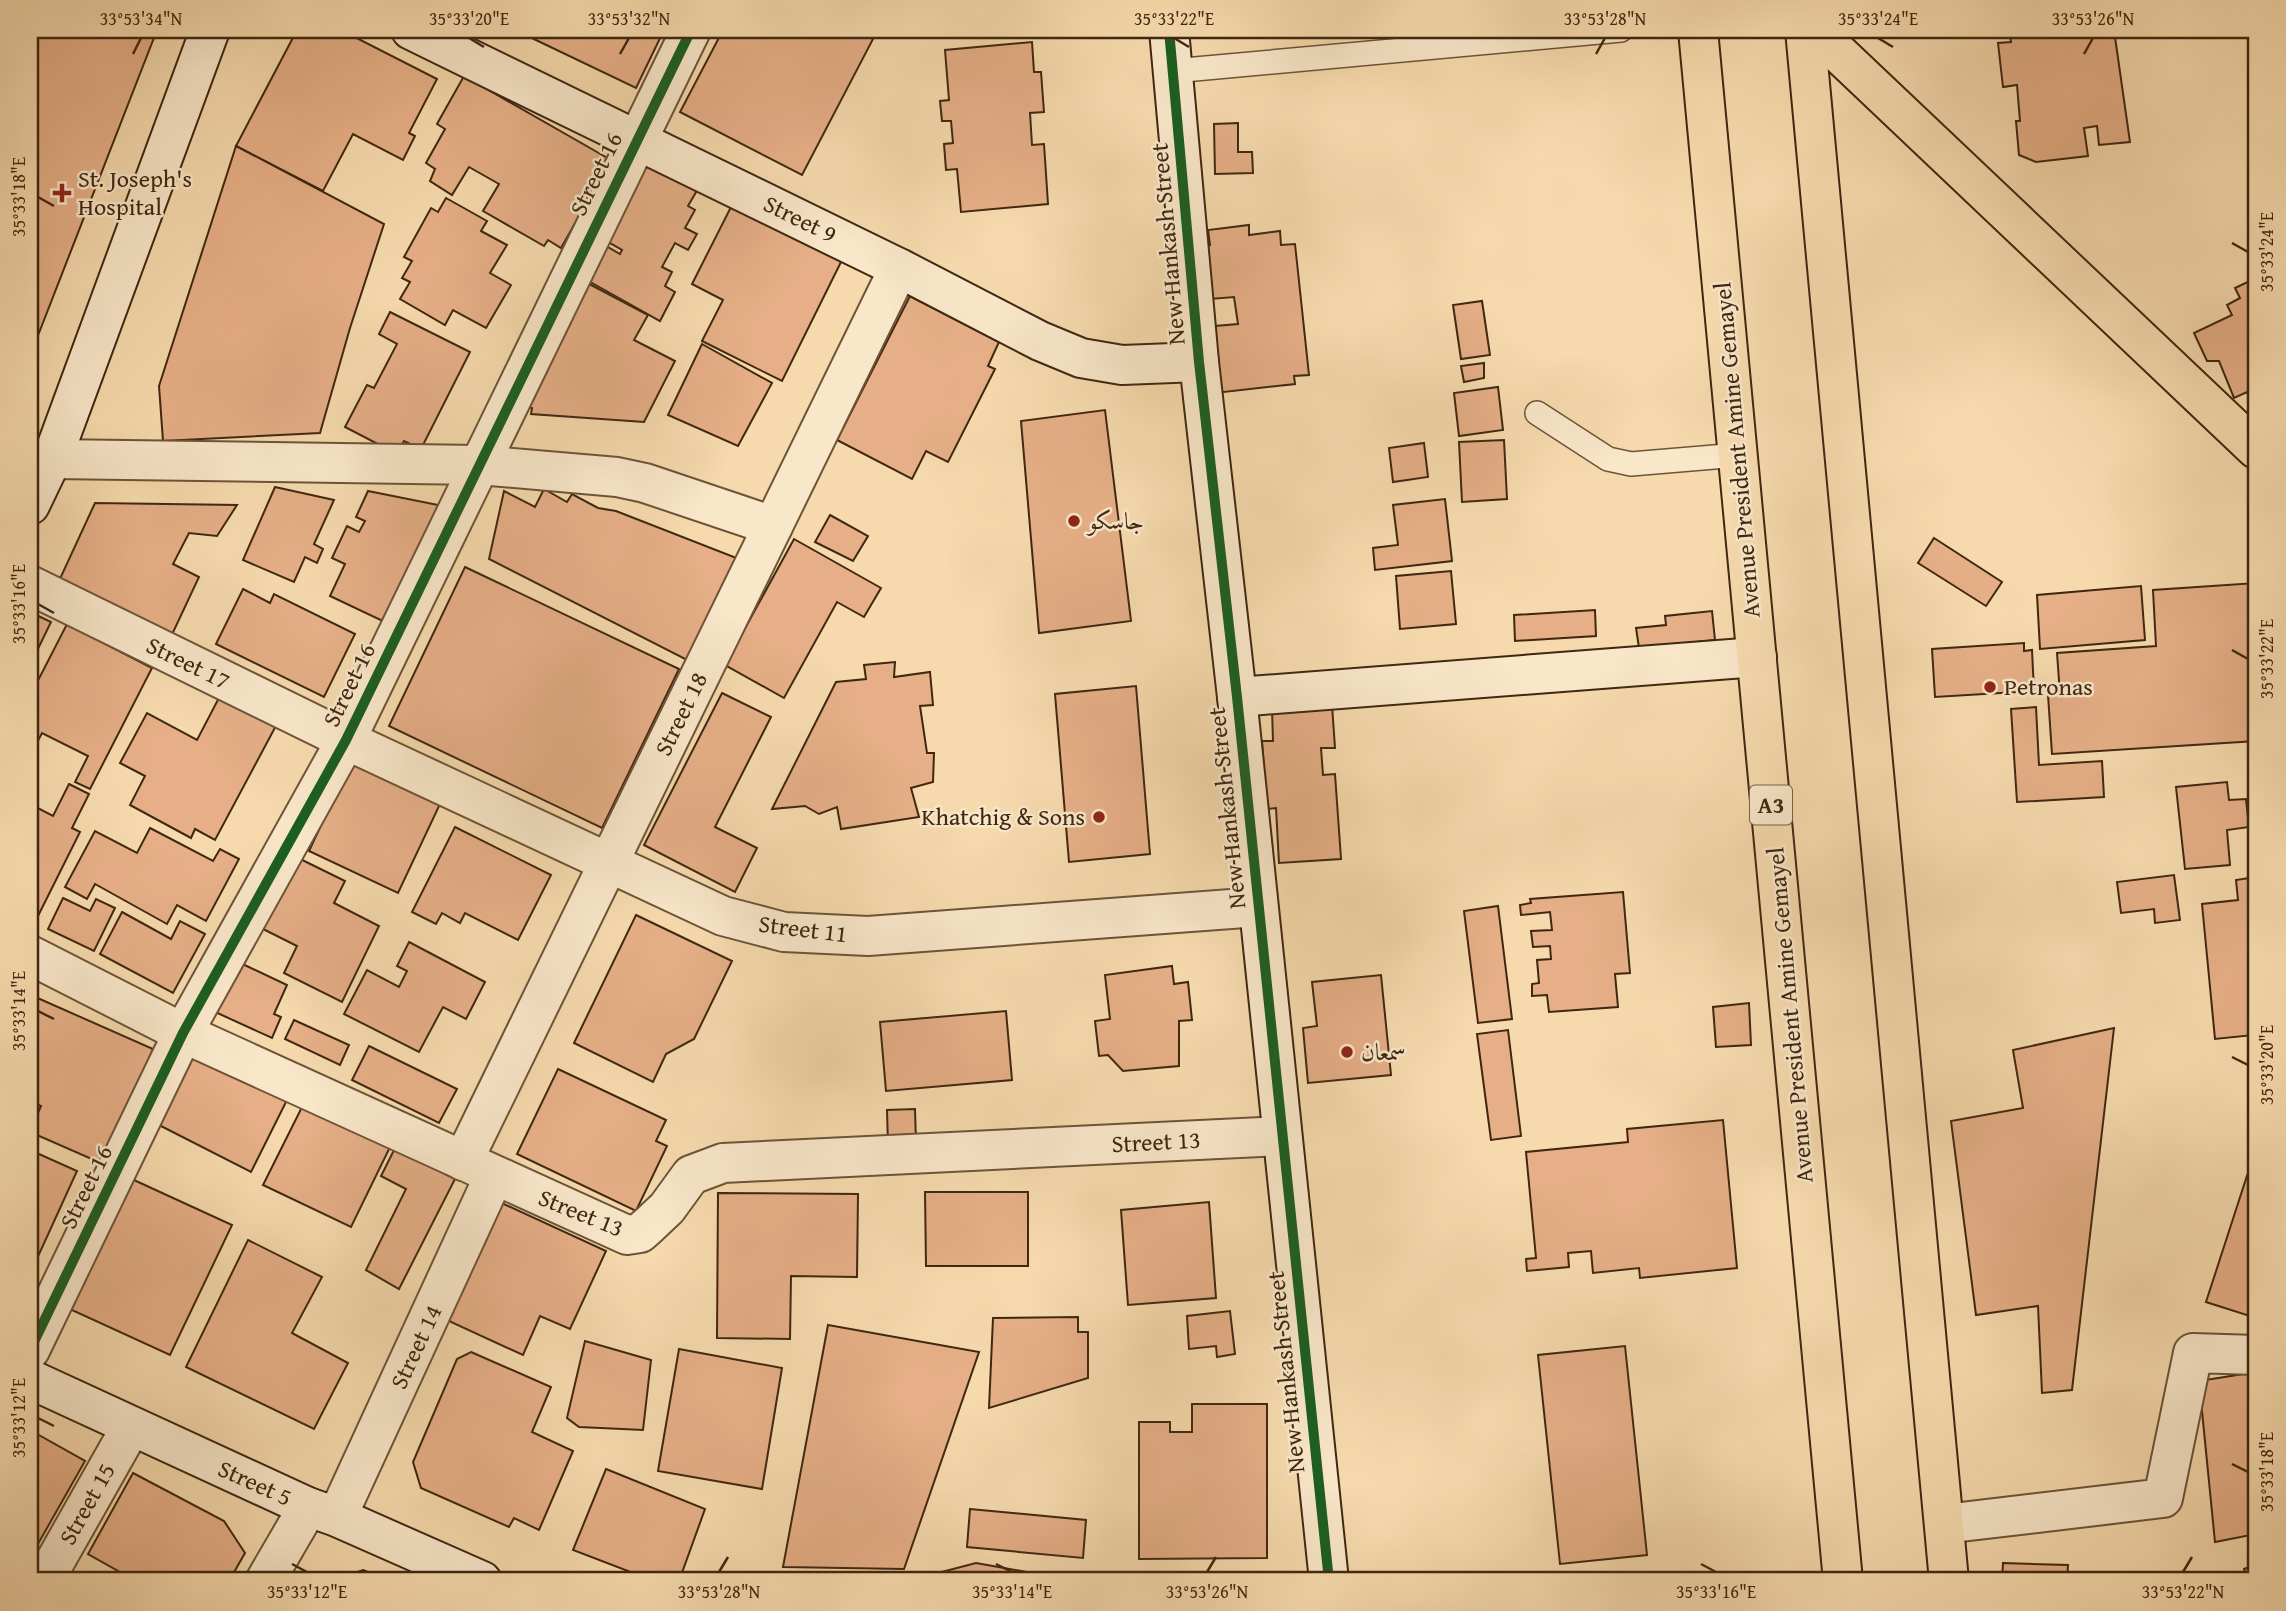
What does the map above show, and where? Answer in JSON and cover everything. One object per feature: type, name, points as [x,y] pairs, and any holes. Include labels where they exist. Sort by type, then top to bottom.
[{"type":"highway","name":"Avenue President Amine Gemayel","points":[[1698,30],[1843,1581]]},
{"type":"highway","points":[[1805,30],[1949,1581]]},
{"type":"highway","points":[[1814,30],[2256,449]]},
{"type":"street","points":[[30,505],[52,459],[210,30]]},
{"type":"street","name":"Street 9","points":[[411,30],[899,268],[1040,341],[1081,358],[1122,365],[1199,362]]},
{"type":"street","name":"Street 16","points":[[30,1350],[183,1033],[346,740],[691,30]]},
{"type":"street","name":"New Hankash Street","points":[[1169,30],[1199,362],[1237,697],[1329,1581]]},
{"type":"street","name":"Street 18","points":[[479,1169],[609,862],[899,268]]},
{"type":"street","points":[[52,459],[479,464],[617,477],[645,483],[773,526]]},
{"type":"street","name":"Street 17","points":[[30,585],[346,740]]},
{"type":"street","points":[[1237,697],[1757,656]]},
{"type":"street","name":"Street 11","points":[[346,740],[723,916],[784,932],[868,936],[1258,907]]},
{"type":"street","name":"Street 13","points":[[30,955],[183,1033],[627,1235],[640,1233],[649,1225],[667,1208],[691,1175],[723,1163],[1282,1136]]},
{"type":"street","name":"Street 14","points":[[265,1581],[323,1512],[479,1169]]},
{"type":"street","points":[[1944,1524],[2163,1498],[2193,1353],[2256,1355]]},
{"type":"street","name":"Street 5","points":[[30,1379],[131,1427],[482,1581]]},
{"type":"street","name":"Street 15","points":[[44,1581],[131,1427]]},
{"type":"lane","points":[[1173,71],[1621,30]]},
{"type":"lane","points":[[1538,413],[1608,459],[1631,464],[1738,455]]},
{"type":"building","name":"St. Joseph's Hospital","points":[[30,30],[157,30],[30,356]]},
{"type":"building","points":[[297,30],[341,30],[437,79],[409,133],[415,136],[403,160],[353,134],[323,191],[236,146]]},
{"type":"building","points":[[515,30],[664,30],[636,88]]},
{"type":"building","points":[[723,30],[856,30],[873,39],[802,175],[680,112]]},
{"type":"building","points":[[2009,30],[2114,30],[2130,142],[2099,145],[2097,126],[2084,128],[2088,156],[2036,162],[2019,155],[2017,85],[2003,87],[1998,43],[2011,42]]},
{"type":"building","points":[[1032,42],[1034,72],[1041,72],[1044,112],[1030,113],[1032,145],[1044,144],[1048,204],[961,212],[957,169],[946,170],[944,144],[953,143],[951,121],[942,121],[940,101],[949,100],[945,50]]},
{"type":"building","points":[[464,76],[611,160],[561,248],[548,240],[544,246],[483,211],[499,184],[469,167],[452,195],[430,181],[435,169],[426,163],[445,129],[437,124]]},
{"type":"building","points":[[1238,123],[1238,152],[1252,152],[1253,173],[1215,174],[1214,124]]},
{"type":"building","points":[[236,146],[384,224],[320,433],[163,441],[159,386]]},
{"type":"building","points":[[643,150],[702,182],[688,206],[695,210],[685,228],[697,234],[688,250],[675,243],[662,267],[672,272],[665,286],[675,292],[660,321],[576,274],[596,240],[620,254],[622,250],[596,235]]},
{"type":"building","points":[[446,198],[487,221],[481,231],[507,245],[490,273],[511,285],[486,328],[453,310],[445,325],[400,299],[410,282],[402,278],[412,261],[404,257],[431,208],[438,212]]},
{"type":"building","points":[[734,201],[844,256],[782,381],[702,341],[723,300],[692,284]]},
{"type":"building","points":[[1249,225],[1249,235],[1280,231],[1281,245],[1295,244],[1309,375],[1294,376],[1295,384],[1215,393],[1210,349],[1217,348],[1215,326],[1238,324],[1234,297],[1210,299],[1199,247],[1210,245],[1208,230]]},
{"type":"building","points":[[576,277],[648,315],[634,340],[675,361],[644,422],[531,414],[532,408],[514,400]]},
{"type":"building","points":[[2256,278],[2256,417],[2247,392],[2234,398],[2219,361],[2207,361],[2194,333],[2232,315],[2227,305],[2240,298],[2235,288]]},
{"type":"building","points":[[910,296],[999,342],[988,366],[995,369],[948,462],[926,451],[912,479],[837,440]]},
{"type":"building","points":[[1482,301],[1490,355],[1461,359],[1453,305]]},
{"type":"building","points":[[390,312],[470,352],[421,449],[404,441],[397,454],[345,427],[367,385],[374,388],[397,344],[379,334]]},
{"type":"building","points":[[702,344],[772,383],[738,446],[668,415]]},
{"type":"building","points":[[1484,363],[1484,378],[1464,382],[1461,366]]},
{"type":"building","points":[[1498,387],[1503,430],[1459,436],[1454,393]]},
{"type":"building","name":"جاسكو","points":[[1105,410],[1131,621],[1039,633],[1021,421]]},
{"type":"building","points":[[1504,440],[1507,499],[1462,502],[1459,442]]},
{"type":"building","points":[[1424,443],[1428,477],[1393,482],[1389,448]]},
{"type":"building","points":[[275,487],[334,500],[314,544],[323,549],[317,563],[305,557],[294,582],[243,560]]},
{"type":"building","points":[[544,489],[567,502],[572,494],[598,508],[616,511],[739,559],[687,660],[489,559],[504,491],[535,507]]},
{"type":"building","points":[[368,491],[448,507],[391,625],[330,596],[345,564],[332,558],[347,526],[359,532],[365,521],[356,517]]},
{"type":"building","points":[[1445,499],[1452,561],[1375,570],[1373,548],[1398,545],[1393,505]]},
{"type":"building","points":[[95,503],[237,505],[217,536],[189,533],[173,564],[199,577],[169,641],[58,583]]},
{"type":"building","points":[[830,515],[868,536],[853,561],[815,542]]},
{"type":"building","points":[[1934,538],[2002,582],[1986,606],[1918,563]]},
{"type":"building","points":[[794,539],[881,588],[864,617],[837,602],[784,698],[725,665]]},
{"type":"building","points":[[465,567],[679,669],[602,828],[389,726]]},
{"type":"building","points":[[1451,571],[1456,624],[1400,629],[1396,576]]},
{"type":"building","points":[[2256,583],[2256,741],[2052,754],[2048,695],[2060,694],[2057,653],[2156,646],[2153,590]]},
{"type":"building","points":[[2141,586],[2145,640],[2040,649],[2037,595]]},
{"type":"building","points":[[243,589],[270,603],[274,594],[355,634],[324,697],[216,644]]},
{"type":"building","points":[[1595,610],[1596,636],[1515,641],[1514,615]]},
{"type":"building","points":[[1712,611],[1715,640],[1639,648],[1636,628],[1666,625],[1665,616]]},
{"type":"building","points":[[30,612],[51,622],[35,655],[30,652]]},
{"type":"building","points":[[67,624],[152,668],[90,789],[75,782],[88,756],[42,733],[30,756],[30,696]]},
{"type":"building","points":[[2024,643],[2024,651],[2032,650],[2034,691],[1935,697],[1932,649]]},
{"type":"building","points":[[895,662],[894,677],[930,672],[933,705],[920,706],[927,753],[934,753],[933,782],[911,788],[919,817],[841,829],[837,807],[819,814],[805,806],[772,809],[836,682],[866,679],[864,665]]},
{"type":"building","points":[[1136,686],[1150,854],[1069,862],[1055,694]]},
{"type":"building","points":[[222,692],[278,722],[215,840],[195,829],[191,838],[130,805],[145,776],[120,763],[147,713],[197,740]]},
{"type":"building","points":[[722,693],[771,717],[715,827],[757,848],[735,892],[644,845]]},
{"type":"building","points":[[1332,705],[1335,748],[1321,748],[1323,775],[1335,774],[1341,859],[1279,863],[1276,808],[1267,809],[1262,741],[1273,741],[1272,709]]},
{"type":"building","points":[[2036,707],[2039,765],[2102,761],[2104,797],[2017,802],[2011,709]]},
{"type":"building","points":[[351,761],[440,804],[398,893],[309,851]]},
{"type":"building","points":[[2227,782],[2229,800],[2246,799],[2249,827],[2227,830],[2230,865],[2185,869],[2176,787]]},
{"type":"building","points":[[69,784],[89,794],[72,828],[80,832],[35,922],[30,920],[30,804],[53,816]]},
{"type":"building","points":[[455,827],[551,875],[518,940],[465,913],[460,923],[442,913],[436,924],[412,912]]},
{"type":"building","points":[[150,828],[213,861],[220,849],[239,859],[206,921],[177,905],[167,924],[95,884],[87,899],[65,887],[95,831],[137,853]]},
{"type":"building","points":[[292,855],[345,881],[334,903],[379,926],[342,1002],[284,973],[297,946],[257,926]]},
{"type":"building","points":[[2174,875],[2180,920],[2155,923],[2154,909],[2121,913],[2117,882]]},
{"type":"building","points":[[2256,877],[2256,1053],[2253,1035],[2215,1039],[2202,904],[2238,900],[2236,880]]},
{"type":"building","points":[[1623,892],[1630,973],[1615,974],[1618,1007],[1549,1012],[1547,995],[1532,996],[1532,984],[1539,983],[1537,960],[1551,959],[1550,946],[1533,947],[1531,931],[1552,930],[1550,912],[1521,915],[1520,905],[1531,903],[1530,899]]},
{"type":"building","points":[[63,898],[90,911],[96,899],[115,908],[94,951],[48,929]]},
{"type":"building","points":[[1498,906],[1512,1019],[1478,1023],[1464,911]]},
{"type":"building","points":[[122,912],[171,939],[180,921],[205,934],[173,993],[100,954]]},
{"type":"building","points":[[636,915],[732,961],[694,1039],[666,1054],[653,1082],[574,1043]]},
{"type":"building","points":[[409,942],[485,982],[466,1019],[443,1007],[419,1052],[344,1014],[367,970],[399,987],[407,971],[397,966]]},
{"type":"building","points":[[236,961],[287,985],[274,1014],[281,1017],[272,1038],[213,1011]]},
{"type":"building","points":[[1172,966],[1174,984],[1188,982],[1192,1020],[1179,1021],[1179,1066],[1123,1071],[1108,1055],[1099,1056],[1095,1021],[1110,1019],[1105,975]]},
{"type":"building","name":"سمعان","points":[[1381,975],[1391,1075],[1308,1083],[1303,1028],[1317,1026],[1312,982]]},
{"type":"building","points":[[33,996],[153,1049],[103,1164],[30,1132],[41,1106],[30,1101],[30,1003]]},
{"type":"building","points":[[1749,1003],[1751,1045],[1716,1047],[1713,1007]]},
{"type":"building","points":[[1006,1011],[1012,1080],[886,1091],[880,1022]]},
{"type":"building","points":[[294,1020],[349,1045],[340,1065],[285,1039]]},
{"type":"building","points":[[2114,1028],[2072,1390],[2042,1393],[2038,1306],[1976,1315],[1951,1121],[2023,1108],[2013,1050]]},
{"type":"building","points":[[1508,1030],[1521,1136],[1491,1140],[1477,1034]]},
{"type":"building","points":[[369,1046],[457,1089],[439,1123],[352,1080]]},
{"type":"building","points":[[194,1053],[287,1100],[251,1172],[157,1124]]},
{"type":"building","points":[[558,1069],[666,1120],[656,1141],[667,1146],[636,1211],[517,1154]]},
{"type":"building","points":[[305,1101],[392,1143],[351,1227],[263,1185]]},
{"type":"building","points":[[915,1109],[916,1143],[888,1144],[887,1110]]},
{"type":"building","points":[[1723,1120],[1737,1268],[1640,1278],[1639,1268],[1593,1273],[1591,1251],[1568,1253],[1569,1267],[1527,1271],[1526,1259],[1536,1258],[1526,1152],[1628,1142],[1627,1129]]},
{"type":"building","points":[[395,1148],[455,1179],[399,1289],[366,1270],[406,1189],[381,1176]]},
{"type":"building","points":[[2256,1148],[2256,1318],[2206,1302]]},
{"type":"building","points":[[30,1150],[77,1171],[30,1274]]},
{"type":"building","points":[[123,1175],[232,1225],[170,1355],[61,1305]]},
{"type":"building","points":[[925,1192],[1028,1192],[1028,1266],[926,1266]]},
{"type":"building","points":[[718,1193],[858,1194],[857,1277],[791,1276],[790,1339],[717,1338]]},
{"type":"building","points":[[495,1200],[606,1251],[570,1329],[540,1316],[523,1355],[451,1322],[444,1311]]},
{"type":"building","points":[[1209,1202],[1216,1298],[1128,1305],[1121,1210]]},
{"type":"building","points":[[248,1240],[322,1277],[292,1333],[348,1363],[314,1429],[186,1367]]},
{"type":"building","points":[[1230,1311],[1235,1354],[1217,1357],[1216,1346],[1189,1349],[1187,1316]]},
{"type":"building","points":[[1078,1317],[1078,1332],[1088,1332],[1088,1378],[989,1408],[993,1318]]},
{"type":"building","points":[[828,1325],[979,1352],[904,1569],[783,1567]]},
{"type":"building","points":[[585,1341],[651,1360],[643,1430],[579,1427],[567,1418]]},
{"type":"building","points":[[1625,1346],[1647,1555],[1560,1564],[1538,1355]]},
{"type":"building","points":[[679,1349],[782,1368],[762,1489],[658,1471]]},
{"type":"building","points":[[471,1352],[551,1387],[532,1432],[573,1451],[539,1530],[514,1518],[509,1527],[421,1488],[413,1462],[457,1359]]},
{"type":"building","points":[[2256,1372],[2256,1534],[2215,1542],[2199,1381]]},
{"type":"building","points":[[1192,1404],[1267,1404],[1267,1558],[1139,1559],[1139,1422],[1170,1422],[1170,1432],[1192,1432]]},
{"type":"building","points":[[30,1430],[85,1461],[30,1558]]},
{"type":"building","points":[[606,1469],[705,1509],[679,1581],[654,1581],[573,1550]]},
{"type":"building","points":[[133,1473],[224,1521],[245,1553],[229,1581],[136,1581],[88,1554]]},
{"type":"building","points":[[970,1509],[1086,1520],[1083,1558],[967,1547]]},
{"type":"building","points":[[976,1563],[1061,1578],[1061,1581],[907,1581]]},
{"type":"building","points":[[2003,1563],[2068,1565],[2067,1581],[2002,1581]]},
{"type":"building","points":[[2256,1565],[2256,1581],[2248,1581],[2244,1569]]},
{"type":"building","points":[[363,1570],[389,1581],[330,1581]]},
{"type":"cycle path","points":[[30,1350],[183,1033],[346,740],[691,30]]},
{"type":"cycle path","points":[[1169,30],[1199,362],[1237,697],[1329,1581]]},
{"type":"place","name":"St. Joseph's Hospital","points":[[62,193]]},
{"type":"place","name":"جاسكو","points":[[1074,521]]},
{"type":"place","name":"Petronas","points":[[1990,687]]},
{"type":"place","name":"Khatchig & Sons","points":[[1099,817]]},
{"type":"place","name":"سمعان","points":[[1347,1052]]}]
